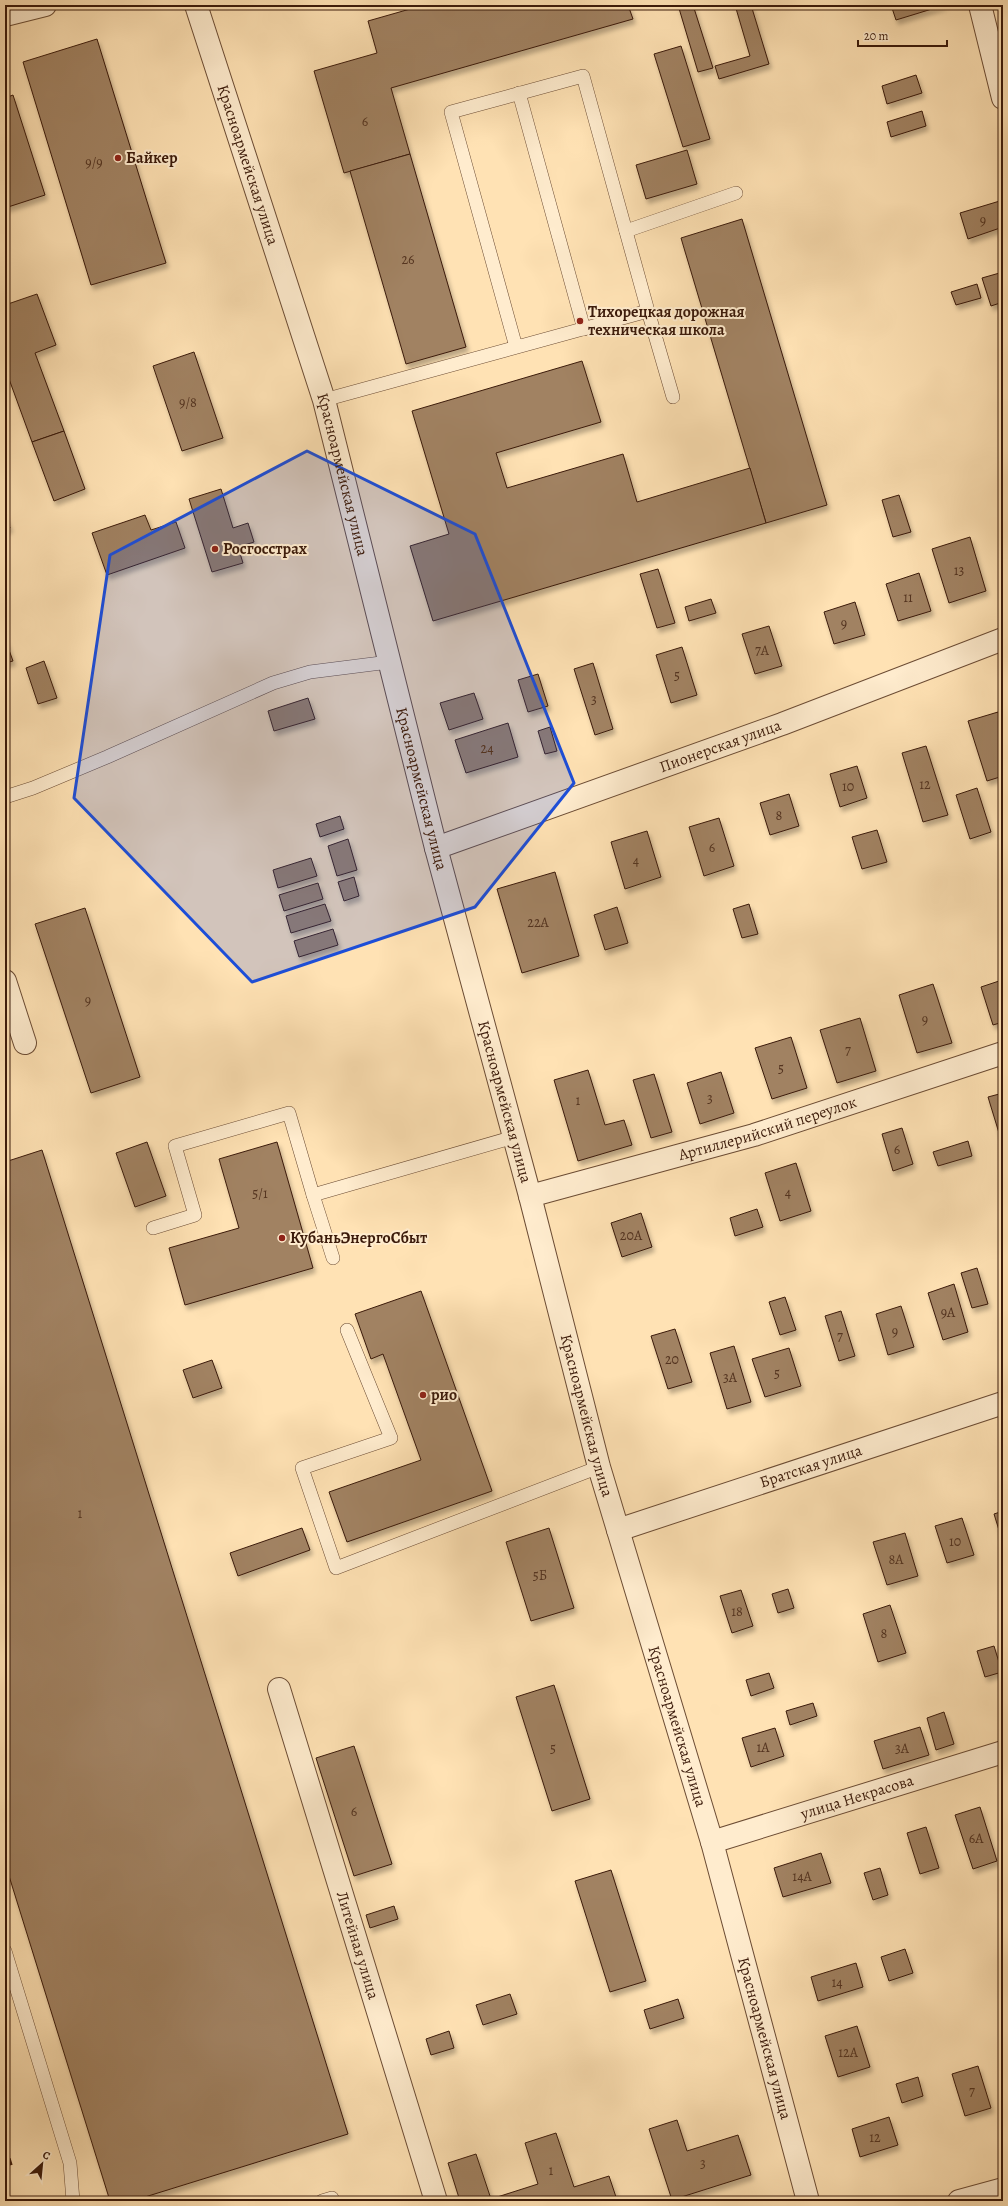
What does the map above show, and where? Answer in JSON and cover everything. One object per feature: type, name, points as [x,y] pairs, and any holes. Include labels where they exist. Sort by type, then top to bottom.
[{"type":"street","points":[[5,15],[44,5]]},
{"type":"street","name":"Красноармейская улица","points":[[196,5],[324,400],[436,848],[530,1196],[599,1467],[712,1842],[808,2201]]},
{"type":"street","points":[[980,5],[1003,98]]},
{"type":"street","name":"Пионерская улица","points":[[436,848],[782,724],[1003,639]]},
{"type":"street","points":[[5,981],[25,1043]]},
{"type":"street","name":"Артиллерийский переулок","points":[[530,1196],[754,1135],[1003,1053]]},
{"type":"street","name":"Братская улица","points":[[618,1530],[1003,1403]]},
{"type":"street","name":"Литейная улица","points":[[279,1689],[436,2201]]},
{"type":"street","name":"улица Некрасова","points":[[712,1842],[1003,1752]]},
{"type":"street","points":[[960,2201],[1003,2189]]},
{"type":"lane","points":[[516,347],[451,112],[583,76],[673,397]]},
{"type":"lane","points":[[519,93],[584,329]]},
{"type":"lane","points":[[626,232],[736,193]]},
{"type":"lane","points":[[324,400],[648,311]]},
{"type":"lane","points":[[5,797],[33,788],[107,757],[273,683],[310,672],[389,662]]},
{"type":"lane","points":[[153,1228],[195,1215],[175,1146],[289,1113],[312,1195],[333,1258]]},
{"type":"lane","points":[[312,1195],[514,1137]]},
{"type":"lane","points":[[347,1330],[391,1438],[302,1468],[336,1568],[599,1467]]},
{"type":"lane","points":[[5,1952],[70,2163],[73,2201]]},
{"type":"lane","points":[[322,2201],[332,2198],[333,2201]]},
{"type":"highlighted area","points":[[307,451],[475,534],[574,783],[475,907],[252,982],[74,798],[110,555]]},
{"type":"building","points":[[424,5],[628,5],[633,19],[391,88],[410,154],[344,173],[314,71],[377,53],[368,21]]},
{"type":"building","points":[[678,5],[693,5],[713,68],[698,72]]},
{"type":"building","points":[[735,5],[751,5],[769,64],[719,79],[715,66],[750,56]]},
{"type":"building","points":[[891,5],[945,5],[896,20]]},
{"type":"building","points":[[97,39],[166,263],[91,285],[23,62]]},
{"type":"building","points":[[681,46],[710,139],[683,147],[654,54]]},
{"type":"building","points":[[916,75],[922,93],[887,104],[882,86]]},
{"type":"building","points":[[13,95],[45,195],[5,208],[5,98]]},
{"type":"building","points":[[922,111],[926,126],[891,137],[887,122]]},
{"type":"building","points":[[687,150],[697,184],[646,199],[636,165]]},
{"type":"building","points":[[410,154],[466,347],[406,364],[350,171]]},
{"type":"building","points":[[1003,200],[1003,227],[968,239],[960,213]]},
{"type":"building","points":[[742,219],[827,505],[766,523],[681,238]]},
{"type":"building","points":[[1003,272],[1003,302],[991,306],[982,278]]},
{"type":"building","points":[[977,284],[981,298],[956,305],[951,292]]},
{"type":"building","points":[[37,294],[56,345],[35,353],[64,431],[32,442],[5,368],[5,305]]},
{"type":"building","points":[[194,352],[223,438],[182,451],[153,366]]},
{"type":"building","points":[[582,361],[601,422],[496,453],[507,488],[623,454],[637,502],[750,468],[766,523],[433,621],[410,546],[449,534],[412,411]]},
{"type":"building","points":[[64,431],[85,489],[54,501],[32,442]]},
{"type":"building","points":[[221,489],[233,528],[248,523],[254,542],[238,547],[243,563],[212,572],[189,499]]},
{"type":"building","points":[[899,495],[911,532],[893,537],[882,500]]},
{"type":"building","points":[[145,515],[151,530],[176,522],[185,548],[107,575],[92,533]]},
{"type":"building","points":[[5,516],[10,528],[5,530]]},
{"type":"building","points":[[970,537],[986,591],[949,603],[932,549]]},
{"type":"building","points":[[658,569],[675,623],[657,628],[640,574]]},
{"type":"building","points":[[919,573],[931,611],[898,621],[886,584]]},
{"type":"building","points":[[711,599],[716,613],[689,621],[685,607]]},
{"type":"building","points":[[855,602],[865,635],[834,644],[824,612]]},
{"type":"building","points":[[769,626],[782,666],[755,674],[742,634]]},
{"type":"building","points":[[5,639],[13,661],[5,663]]},
{"type":"building","points":[[682,647],[697,695],[671,703],[656,655]]},
{"type":"building","points":[[44,661],[57,698],[38,704],[26,668]]},
{"type":"building","points":[[593,663],[613,729],[595,735],[574,669]]},
{"type":"building","points":[[538,674],[548,706],[528,712],[518,680]]},
{"type":"building","points":[[474,693],[483,719],[449,730],[440,703]]},
{"type":"building","points":[[308,698],[315,719],[274,731],[268,711]]},
{"type":"building","points":[[998,712],[1003,728],[1003,776],[987,781],[968,721]]},
{"type":"building","points":[[508,723],[518,757],[466,773],[455,740]]},
{"type":"building","points":[[550,727],[557,751],[545,754],[538,731]]},
{"type":"building","points":[[926,746],[948,815],[923,822],[902,753]]},
{"type":"building","points":[[857,766],[867,798],[840,807],[830,774]]},
{"type":"building","points":[[977,788],[991,832],[970,839],[956,795]]},
{"type":"building","points":[[789,794],[799,826],[770,835],[760,803]]},
{"type":"building","points":[[340,816],[344,829],[320,837],[316,824]]},
{"type":"building","points":[[719,818],[734,866],[704,876],[689,827]]},
{"type":"building","points":[[877,830],[887,862],[862,869],[852,837]]},
{"type":"building","points":[[647,831],[661,877],[625,889],[611,842]]},
{"type":"building","points":[[348,839],[357,870],[337,876],[328,846]]},
{"type":"building","points":[[311,858],[317,876],[278,888],[273,870]]},
{"type":"building","points":[[555,872],[579,956],[522,973],[497,889]]},
{"type":"building","points":[[354,877],[359,896],[344,901],[338,882]]},
{"type":"building","points":[[318,883],[323,899],[284,911],[279,895]]},
{"type":"building","points":[[325,904],[331,921],[291,933],[286,916]]},
{"type":"building","points":[[749,904],[758,934],[742,938],[733,909]]},
{"type":"building","points":[[617,907],[628,943],[605,950],[594,915]]},
{"type":"building","points":[[85,908],[140,1077],[91,1093],[35,924]]},
{"type":"building","points":[[333,929],[338,945],[299,957],[294,941]]},
{"type":"building","points":[[1002,980],[1003,1022],[993,1025],[981,987]]},
{"type":"building","points":[[933,984],[952,1043],[917,1053],[899,995]]},
{"type":"building","points":[[860,1018],[876,1071],[837,1083],[820,1030]]},
{"type":"building","points":[[791,1037],[807,1088],[772,1099],[755,1048]]},
{"type":"building","points":[[588,1070],[605,1125],[624,1120],[632,1145],[578,1161],[554,1080]]},
{"type":"building","points":[[721,1072],[734,1113],[700,1124],[687,1083]]},
{"type":"building","points":[[654,1074],[672,1132],[651,1138],[633,1080]]},
{"type":"building","points":[[1003,1093],[1003,1132],[999,1133],[988,1097]]},
{"type":"building","points":[[902,1128],[913,1164],[893,1171],[882,1134]]},
{"type":"building","points":[[968,1141],[972,1156],[938,1166],[933,1152]]},
{"type":"building","points":[[147,1142],[166,1196],[135,1207],[116,1153]]},
{"type":"building","points":[[277,1142],[313,1268],[185,1305],[169,1248],[239,1228],[219,1159]]},
{"type":"building","points":[[42,1150],[348,2134],[132,2201],[110,2201],[5,1863],[5,1162]]},
{"type":"building","points":[[796,1163],[811,1211],[780,1221],[765,1173]]},
{"type":"building","points":[[757,1209],[763,1227],[735,1236],[730,1218]]},
{"type":"building","points":[[641,1213],[652,1247],[622,1257],[611,1223]]},
{"type":"building","points":[[977,1268],[988,1304],[972,1308],[961,1273]]},
{"type":"building","points":[[954,1284],[968,1332],[943,1340],[928,1293]]},
{"type":"building","points":[[421,1291],[492,1491],[347,1542],[329,1492],[421,1460],[383,1354],[371,1359],[355,1314]]},
{"type":"building","points":[[785,1297],[796,1330],[780,1335],[769,1302]]},
{"type":"building","points":[[901,1306],[914,1347],[888,1355],[876,1314]]},
{"type":"building","points":[[841,1311],[855,1356],[839,1361],[825,1316]]},
{"type":"building","points":[[675,1329],[692,1382],[668,1389],[651,1336]]},
{"type":"building","points":[[734,1346],[751,1402],[727,1409],[710,1353]]},
{"type":"building","points":[[789,1348],[801,1386],[765,1397],[752,1359]]},
{"type":"building","points":[[212,1360],[222,1388],[193,1398],[183,1370]]},
{"type":"building","points":[[1003,1511],[1003,1543],[994,1514]]},
{"type":"building","points":[[962,1518],[974,1555],[947,1563],[935,1526]]},
{"type":"building","points":[[302,1528],[310,1550],[238,1576],[230,1553]]},
{"type":"building","points":[[549,1528],[574,1608],[531,1621],[506,1542]]},
{"type":"building","points":[[905,1533],[918,1576],[887,1585],[873,1542]]},
{"type":"building","points":[[788,1589],[794,1608],[778,1613],[772,1594]]},
{"type":"building","points":[[741,1590],[753,1626],[732,1633],[720,1596]]},
{"type":"building","points":[[890,1605],[906,1653],[878,1662],[863,1614]]},
{"type":"building","points":[[994,1646],[1002,1672],[985,1677],[977,1651]]},
{"type":"building","points":[[769,1673],[774,1688],[751,1696],[746,1680]]},
{"type":"building","points":[[554,1685],[590,1799],[552,1811],[516,1697]]},
{"type":"building","points":[[813,1703],[817,1716],[790,1725],[786,1711]]},
{"type":"building","points":[[944,1712],[954,1744],[936,1750],[927,1718]]},
{"type":"building","points":[[920,1727],[929,1755],[883,1769],[874,1741]]},
{"type":"building","points":[[775,1728],[784,1756],[751,1767],[742,1738]]},
{"type":"building","points":[[354,1746],[392,1864],[354,1876],[316,1758]]},
{"type":"building","points":[[980,1807],[997,1861],[973,1869],[955,1815]]},
{"type":"building","points":[[926,1827],[939,1868],[920,1874],[907,1833]]},
{"type":"building","points":[[821,1853],[831,1883],[783,1897],[774,1868]]},
{"type":"building","points":[[880,1868],[888,1895],[873,1900],[864,1873]]},
{"type":"building","points":[[611,1870],[646,1981],[610,1992],[575,1881]]},
{"type":"building","points":[[394,1906],[398,1919],[370,1928],[366,1915]]},
{"type":"building","points":[[905,1949],[913,1973],[889,1981],[881,1957]]},
{"type":"building","points":[[856,1963],[863,1987],[818,2001],[811,1977]]},
{"type":"building","points":[[510,1994],[517,2014],[483,2025],[476,2005]]},
{"type":"building","points":[[678,1999],[684,2018],[650,2029],[644,2010]]},
{"type":"building","points":[[857,2026],[870,2067],[838,2077],[825,2036]]},
{"type":"building","points":[[449,2031],[454,2048],[431,2055],[426,2039]]},
{"type":"building","points":[[978,2066],[991,2108],[965,2116],[952,2074]]},
{"type":"building","points":[[918,2077],[923,2096],[902,2103],[896,2084]]},
{"type":"building","points":[[889,2117],[898,2145],[860,2157],[852,2129]]},
{"type":"building","points":[[677,2120],[687,2151],[738,2135],[751,2175],[672,2200],[649,2129]]},
{"type":"building","points":[[556,2133],[574,2187],[609,2176],[617,2200],[460,2201],[448,2163],[476,2154],[491,2199],[538,2184],[525,2143]]},
{"type":"railway","points":[[5,2145],[13,2171]]},
{"type":"place","name":"Байкер","points":[[118,158]]},
{"type":"place","name":"Тихорецкая дорожная техническая школа","points":[[580,321]]},
{"type":"place","name":"Росгосстрах","points":[[215,549]]},
{"type":"place","name":"КубаньЭнергоСбыт","points":[[282,1238]]},
{"type":"place","name":"рио","points":[[423,1395]]}]
